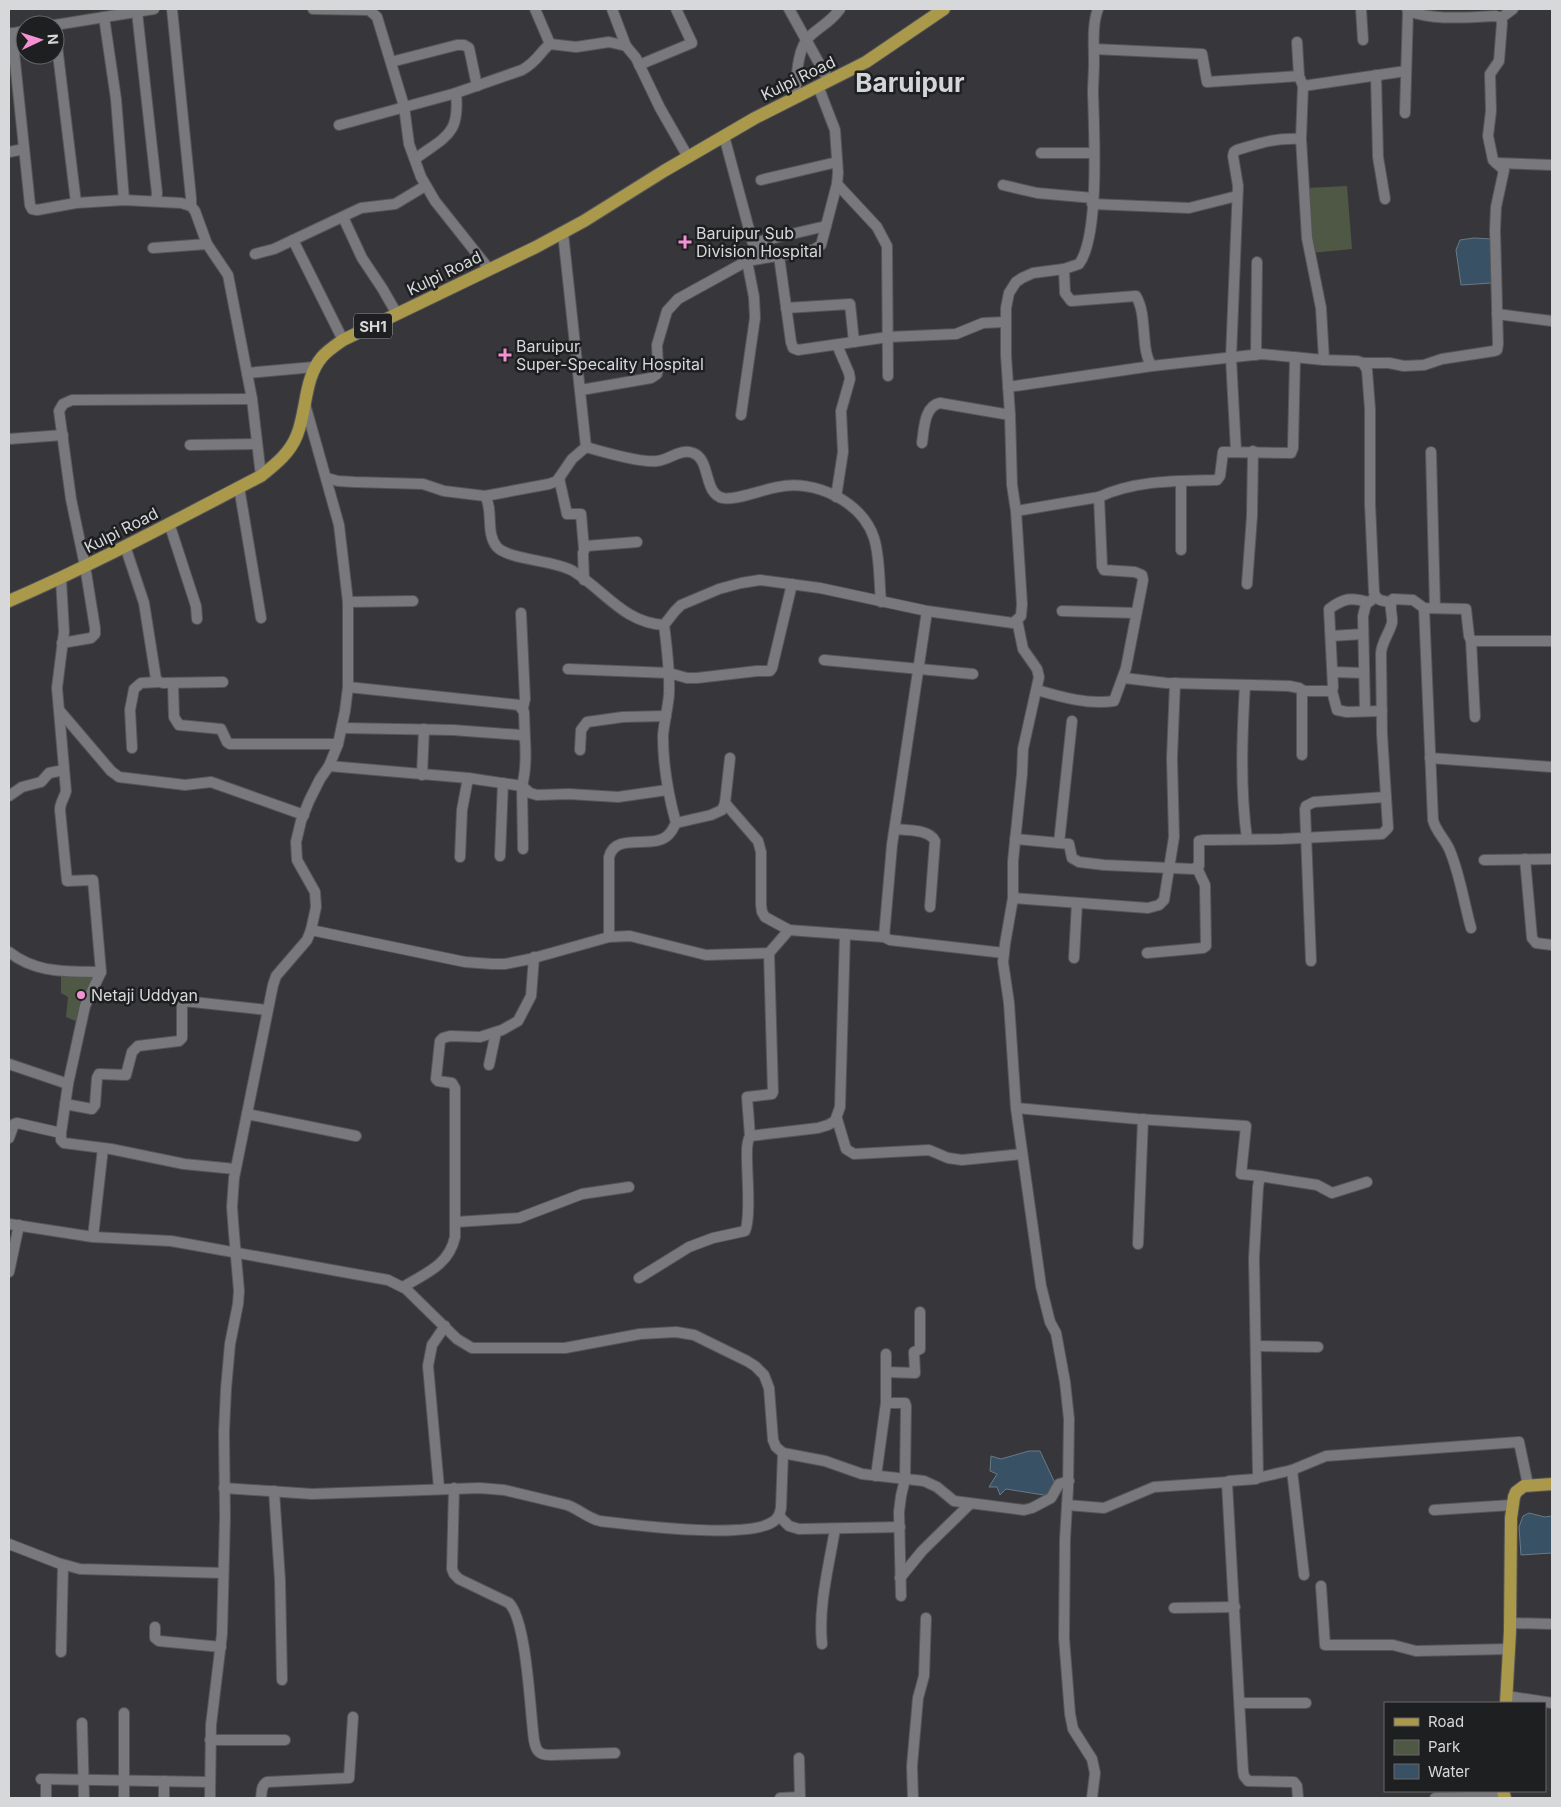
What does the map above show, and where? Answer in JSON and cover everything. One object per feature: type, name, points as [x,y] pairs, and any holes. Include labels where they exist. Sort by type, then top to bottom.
[{"type":"main road","name":"Kulpi Road","points":[[9,601],[86,566],[261,476],[277,464],[292,446],[297,435],[314,367],[322,356],[343,340],[563,233],[724,136],[873,58],[937,11]]},
{"type":"main road","points":[[1506,1699],[1510,1623],[1512,1505],[1516,1492],[1520,1488],[1528,1485],[1552,1484]]},
{"type":"street","points":[[65,25],[154,9]]},
{"type":"street","points":[[172,9],[191,206]]},
{"type":"street","points":[[313,9],[371,9],[377,17],[404,106],[409,144],[426,186],[435,201],[490,269]]},
{"type":"street","points":[[535,9],[550,44]]},
{"type":"street","points":[[612,9],[626,46],[636,58],[660,108],[688,157]]},
{"type":"street","points":[[639,65],[692,44],[676,9]]},
{"type":"street","points":[[581,390],[651,378],[657,374],[656,344],[667,311],[678,299],[752,260],[813,250],[821,246],[837,184],[835,130],[823,84],[807,39],[789,9]]},
{"type":"street","points":[[795,98],[800,56],[807,39],[833,19],[840,9]]},
{"type":"street","points":[[609,937],[609,857],[611,850],[620,844],[662,839],[670,834],[676,823],[667,790],[664,742],[669,673],[664,625],[681,605],[719,589],[760,580],[847,594],[927,611],[1009,623],[1021,616],[1022,604],[1016,511],[1012,485],[1006,308],[1009,293],[1016,282],[1033,273],[1064,269],[1080,264],[1087,249],[1092,201],[1094,48],[1098,9]]},
{"type":"street","points":[[1361,9],[1364,40]]},
{"type":"street","points":[[1501,18],[1513,9]]},
{"type":"street","points":[[1405,113],[1408,10],[1437,17],[1496,16],[1501,18]]},
{"type":"street","points":[[138,12],[148,95],[157,193],[156,201]]},
{"type":"street","points":[[104,17],[116,99],[124,200]]},
{"type":"street","points":[[1008,387],[1152,366],[1256,355],[1295,356],[1324,360],[1424,366],[1442,359],[1497,350],[1495,230],[1496,207],[1504,174],[1502,168],[1495,163],[1490,152],[1488,136],[1491,112],[1490,74],[1499,61],[1502,32],[1501,18]]},
{"type":"street","points":[[11,34],[32,210],[76,203],[124,200],[181,203],[191,206],[195,211],[207,244],[228,275],[252,399],[261,476]]},
{"type":"street","points":[[339,124],[456,93],[522,70],[532,64],[544,48],[550,44],[576,47],[609,42],[626,46]]},
{"type":"street","points":[[1297,42],[1299,76],[1303,86],[1301,139],[1306,238],[1321,308],[1324,360]]},
{"type":"street","points":[[391,62],[456,45],[464,45],[469,48],[476,86]]},
{"type":"street","points":[[1094,48],[1202,54],[1207,82],[1299,76]]},
{"type":"street","points":[[60,65],[76,203]]},
{"type":"street","points":[[1303,86],[1406,71]]},
{"type":"street","points":[[1376,75],[1377,151],[1385,199]]},
{"type":"street","points":[[415,159],[446,137],[453,129],[457,114],[456,93]]},
{"type":"street","points":[[724,136],[753,242],[752,260],[756,318],[741,415]]},
{"type":"street","points":[[1236,451],[1231,358],[1238,186],[1233,156],[1234,152],[1271,139],[1301,139]]},
{"type":"street","points":[[9,152],[24,148]]},
{"type":"street","points":[[1041,153],[1094,153]]},
{"type":"street","points":[[761,180],[837,162]]},
{"type":"street","points":[[1495,163],[1552,165]]},
{"type":"street","points":[[837,184],[877,227],[887,246],[888,376]]},
{"type":"street","points":[[1003,185],[1037,193],[1092,201],[1182,208],[1196,207],[1237,196]]},
{"type":"street","points":[[255,254],[274,249],[362,208],[395,204],[426,186]]},
{"type":"street","points":[[343,217],[362,258],[397,314]]},
{"type":"street","points":[[753,242],[826,226]]},
{"type":"street","points":[[563,233],[586,447]]},
{"type":"street","points":[[293,240],[343,340]]},
{"type":"street","points":[[153,248],[207,244]]},
{"type":"street","points":[[779,256],[793,348],[804,350],[888,337],[956,334],[983,323],[1005,322]]},
{"type":"street","points":[[1256,355],[1257,262]]},
{"type":"street","points":[[1064,269],[1065,293],[1071,301],[1136,296],[1142,305],[1148,359],[1152,366]]},
{"type":"street","points":[[786,308],[850,304],[854,342]]},
{"type":"street","points":[[1497,314],[1552,321]]},
{"type":"street","points":[[836,497],[843,452],[841,411],[850,379],[837,345]]},
{"type":"street","points":[[1016,511],[1099,497],[1127,486],[1154,482],[1217,480],[1220,476],[1223,452],[1291,453],[1293,448],[1295,356]]},
{"type":"street","points":[[1363,363],[1367,370],[1370,409],[1372,599],[1363,610],[1366,711]]},
{"type":"street","points":[[247,373],[314,367]]},
{"type":"street","points":[[62,643],[91,638],[95,634],[86,566],[71,499],[59,411],[63,404],[72,400],[252,399]]},
{"type":"street","points":[[210,1798],[212,1703],[221,1647],[224,1432],[228,1364],[239,1291],[232,1207],[235,1169],[267,1010],[276,976],[307,940],[311,930],[316,907],[315,892],[297,860],[296,842],[304,815],[338,744],[348,687],[348,602],[339,525],[304,403]]},
{"type":"street","points":[[922,443],[928,412],[935,404],[940,403],[1010,415]]},
{"type":"street","points":[[9,439],[63,435]]},
{"type":"street","points":[[190,445],[257,444]]},
{"type":"street","points":[[586,447],[618,456],[652,461],[664,460],[684,452],[692,452],[701,460],[714,493],[720,498],[729,499],[780,486],[795,485],[807,485],[826,491],[862,516],[874,537],[881,602]]},
{"type":"street","points":[[326,478],[354,482],[423,484],[444,491],[484,496],[557,481],[572,459],[586,447]]},
{"type":"street","points":[[1247,584],[1252,516],[1253,451]]},
{"type":"street","points":[[1431,452],[1429,608],[1430,758],[1433,820],[1452,857],[1471,928]]},
{"type":"street","points":[[559,478],[568,514],[580,514],[584,549],[584,580]]},
{"type":"street","points":[[1181,481],[1181,550]]},
{"type":"street","points":[[239,487],[261,618]]},
{"type":"street","points":[[484,496],[488,501],[491,537],[497,548],[507,553],[552,563],[573,571],[626,613],[654,625],[664,625]]},
{"type":"street","points":[[1037,690],[1074,699],[1108,702],[1114,701],[1124,678],[1143,580],[1142,575],[1135,572],[1104,570],[1102,566],[1099,497]]},
{"type":"street","points":[[169,523],[196,606],[197,620]]},
{"type":"street","points":[[584,549],[589,545],[637,542]]},
{"type":"street","points":[[125,546],[142,593],[155,675],[159,682]]},
{"type":"street","points":[[61,578],[64,632],[57,675],[66,792],[60,804],[60,810],[68,881],[93,880],[101,972],[85,1006],[68,1084],[61,1133],[62,1140],[64,1143],[103,1148],[184,1164],[235,1169]]},
{"type":"street","points":[[568,669],[669,673],[687,678],[770,671],[792,584]]},
{"type":"street","points":[[1382,711],[1347,712],[1337,710],[1332,691],[1334,687],[1329,609],[1342,600],[1357,598],[1391,602],[1393,599],[1413,600],[1429,608],[1466,609],[1471,640],[1474,718]]},
{"type":"street","points":[[348,602],[413,601]]},
{"type":"street","points":[[1147,953],[1197,949],[1206,946],[1205,885],[1197,868],[1199,866],[1199,842],[1204,840],[1382,834],[1388,828],[1382,734],[1381,649],[1392,623],[1391,602]]},
{"type":"street","points":[[884,937],[894,829],[927,611]]},
{"type":"street","points":[[1062,611],[1136,613]]},
{"type":"street","points":[[521,613],[525,700],[523,708],[525,739],[522,786],[523,849]]},
{"type":"street","points":[[1017,620],[1023,649],[1037,670],[1039,677],[1023,749],[1015,838],[1013,898],[1004,953],[1010,1003],[1016,1108],[1022,1154],[1042,1292],[1050,1322],[1056,1333],[1065,1382],[1069,1419],[1069,1481],[1064,1539],[1064,1638],[1070,1714],[1074,1729],[1092,1759],[1095,1773],[1092,1798]]},
{"type":"street","points":[[1330,636],[1363,634]]},
{"type":"street","points":[[1471,640],[1552,641]]},
{"type":"street","points":[[824,660],[973,674]]},
{"type":"street","points":[[1333,672],[1364,673]]},
{"type":"street","points":[[1124,678],[1175,683],[1290,686],[1304,691],[1332,691]]},
{"type":"street","points":[[132,748],[130,710],[134,689],[141,684],[159,682],[223,682]]},
{"type":"street","points":[[174,682],[174,717],[179,725],[221,729],[227,742],[230,744],[338,744]]},
{"type":"street","points":[[1013,898],[1148,908],[1159,905],[1164,900],[1174,837],[1172,758],[1175,683]]},
{"type":"street","points":[[1245,685],[1242,776],[1247,839]]},
{"type":"street","points":[[348,687],[513,704],[520,705],[523,708]]},
{"type":"street","points":[[1302,755],[1301,696],[1304,691]]},
{"type":"street","points":[[59,710],[111,771],[119,777],[185,785],[211,782],[304,815]]},
{"type":"street","points":[[580,750],[581,730],[587,722],[623,717],[666,716]]},
{"type":"street","points":[[1059,842],[1072,721]]},
{"type":"street","points":[[342,728],[424,729],[514,734],[521,735],[525,739]]},
{"type":"street","points":[[422,775],[424,729]]},
{"type":"street","points":[[676,823],[718,813],[722,810],[725,803],[730,758]]},
{"type":"street","points":[[1430,758],[1552,767]]},
{"type":"street","points":[[329,766],[468,778],[522,786],[530,793],[537,795],[632,796],[667,790]]},
{"type":"street","points":[[9,796],[22,787],[41,782],[49,774],[64,770]]},
{"type":"street","points":[[460,858],[462,810],[468,778]]},
{"type":"street","points":[[500,856],[503,783]]},
{"type":"street","points":[[1311,961],[1305,809],[1309,804],[1386,798]]},
{"type":"street","points":[[725,803],[758,841],[761,852],[762,912],[765,917],[789,930],[884,937],[890,940],[1004,953]]},
{"type":"street","points":[[894,829],[926,833],[933,836],[935,841],[930,907]]},
{"type":"street","points":[[1015,838],[1069,844],[1072,858],[1079,862],[1170,869],[1197,868]]},
{"type":"street","points":[[1525,859],[1532,938],[1536,943],[1552,945]]},
{"type":"street","points":[[1484,860],[1552,859]]},
{"type":"street","points":[[1074,958],[1077,903]]},
{"type":"street","points":[[311,930],[465,962],[505,964],[609,937],[630,936],[706,954],[769,953]]},
{"type":"street","points":[[639,1278],[689,1247],[713,1238],[745,1231],[747,1211],[747,1147],[750,1136],[747,1097],[772,1094],[773,1092],[769,953],[789,930]]},
{"type":"street","points":[[845,934],[842,1068],[840,1107],[837,1119],[848,1152],[854,1154],[930,1150],[948,1158],[962,1160],[1022,1154]]},
{"type":"street","points":[[9,952],[18,959],[38,968],[101,972]]},
{"type":"street","points":[[403,1287],[437,1266],[446,1258],[453,1245],[456,1222],[455,1088],[452,1083],[436,1079],[440,1042],[446,1036],[480,1037],[496,1032],[518,1021],[532,996],[534,957]]},
{"type":"street","points":[[65,1104],[92,1109],[95,1105],[99,1074],[126,1075],[132,1052],[138,1046],[180,1041],[182,1038],[182,1004],[184,1001],[267,1010]]},
{"type":"street","points":[[489,1065],[496,1032]]},
{"type":"street","points":[[9,1064],[68,1084]]},
{"type":"street","points":[[1016,1108],[1246,1126],[1241,1174],[1308,1183],[1332,1193],[1367,1182]]},
{"type":"street","points":[[247,1114],[356,1136]]},
{"type":"street","points":[[750,1136],[818,1128],[828,1125],[837,1119]]},
{"type":"street","points":[[1138,1244],[1142,1119]]},
{"type":"street","points":[[9,1138],[14,1124],[17,1123],[61,1133]]},
{"type":"street","points":[[93,1237],[103,1148]]},
{"type":"street","points":[[1257,1478],[1254,1258],[1260,1176]]},
{"type":"street","points":[[456,1222],[519,1218],[582,1194],[630,1187]]},
{"type":"street","points":[[9,1272],[14,1224],[93,1237],[150,1238],[388,1280],[403,1287],[468,1346],[478,1349],[564,1348],[640,1334],[676,1332],[694,1335],[755,1366],[764,1376],[769,1388],[773,1440],[776,1447],[783,1453],[825,1461],[856,1472],[926,1482],[952,1500],[970,1504],[1028,1510],[1051,1498],[1059,1484],[1069,1481]]},
{"type":"street","points":[[886,1372],[903,1371],[915,1373],[914,1352],[920,1349],[920,1312]]},
{"type":"street","points":[[440,1488],[428,1366],[432,1345],[445,1326]]},
{"type":"street","points":[[1256,1346],[1318,1347]]},
{"type":"street","points":[[876,1476],[886,1403],[886,1354]]},
{"type":"street","points":[[886,1403],[904,1402],[906,1404],[905,1479],[901,1496],[900,1527],[901,1596]]},
{"type":"street","points":[[1067,1505],[1104,1508],[1154,1487],[1257,1478],[1292,1470],[1326,1456],[1519,1442],[1528,1485]]},
{"type":"street","points":[[224,1488],[312,1494],[440,1488],[486,1488],[504,1490],[567,1505],[579,1510],[592,1519],[600,1521],[664,1528],[746,1529],[773,1522],[779,1516],[783,1453]]},
{"type":"street","points":[[1292,1470],[1304,1575]]},
{"type":"street","points":[[1228,1482],[1243,1771],[1245,1779],[1248,1781],[1294,1782],[1297,1786],[1298,1798]]},
{"type":"street","points":[[454,1488],[452,1569],[454,1574],[460,1578],[510,1603],[514,1607],[523,1644],[533,1734],[537,1751],[541,1754],[550,1755],[615,1752]]},
{"type":"street","points":[[274,1491],[280,1580],[282,1680]]},
{"type":"street","points":[[900,1578],[922,1551],[970,1504]]},
{"type":"street","points":[[1434,1510],[1512,1505]]},
{"type":"street","points":[[779,1516],[795,1529],[900,1527]]},
{"type":"street","points":[[822,1644],[821,1623],[835,1529]]},
{"type":"street","points":[[9,1544],[63,1565],[80,1569],[223,1573]]},
{"type":"street","points":[[61,1652],[63,1565]]},
{"type":"street","points":[[1321,1586],[1325,1644],[1392,1645],[1416,1651],[1509,1649]]},
{"type":"street","points":[[1174,1608],[1235,1607]]},
{"type":"street","points":[[913,1798],[912,1766],[918,1698],[924,1676],[926,1618]]},
{"type":"street","points":[[1510,1623],[1552,1624]]},
{"type":"street","points":[[155,1627],[155,1638],[159,1642],[221,1647]]},
{"type":"street","points":[[1506,1699],[1540,1702]]},
{"type":"street","points":[[1240,1703],[1306,1703]]},
{"type":"street","points":[[124,1713],[124,1798]]},
{"type":"street","points":[[261,1798],[262,1788],[267,1782],[349,1778],[353,1717]]},
{"type":"street","points":[[82,1723],[84,1798]]},
{"type":"street","points":[[210,1740],[285,1740]]},
{"type":"street","points":[[780,1798],[800,1798],[799,1758]]},
{"type":"street","points":[[46,1798],[44,1779],[209,1782]]},
{"type":"street","points":[[164,1781],[164,1798]]},
{"type":"street","points":[[1435,1798],[1504,1795]]},
{"type":"green space","points":[[1347,186],[1352,249],[1311,253],[1307,188]]},
{"type":"green space","name":"Netaji Uddyan","points":[[61,971],[97,975],[96,999],[88,1002],[78,1022],[66,1017],[68,997],[61,993]]},
{"type":"water","points":[[1474,238],[1492,239],[1492,283],[1461,285],[1456,250],[1460,240]]},
{"type":"water","points":[[1029,1451],[1040,1451],[1054,1481],[1054,1492],[1050,1496],[1006,1489],[1000,1495],[997,1487],[989,1487],[997,1474],[990,1471],[991,1456],[1001,1459]]},
{"type":"water","points":[[1529,1513],[1545,1517],[1552,1516],[1552,1553],[1521,1555],[1519,1527],[1523,1516]]},
{"type":"place","name":"Baruipur Sub Division Hospital","points":[[685,242]]},
{"type":"place","name":"Baruipur Super-Specality Hospital","points":[[505,355]]},
{"type":"place","name":"Netaji Uddyan","points":[[81,995]]},
{"type":"district","name":"Baruipur","points":[[910,82]]}]
